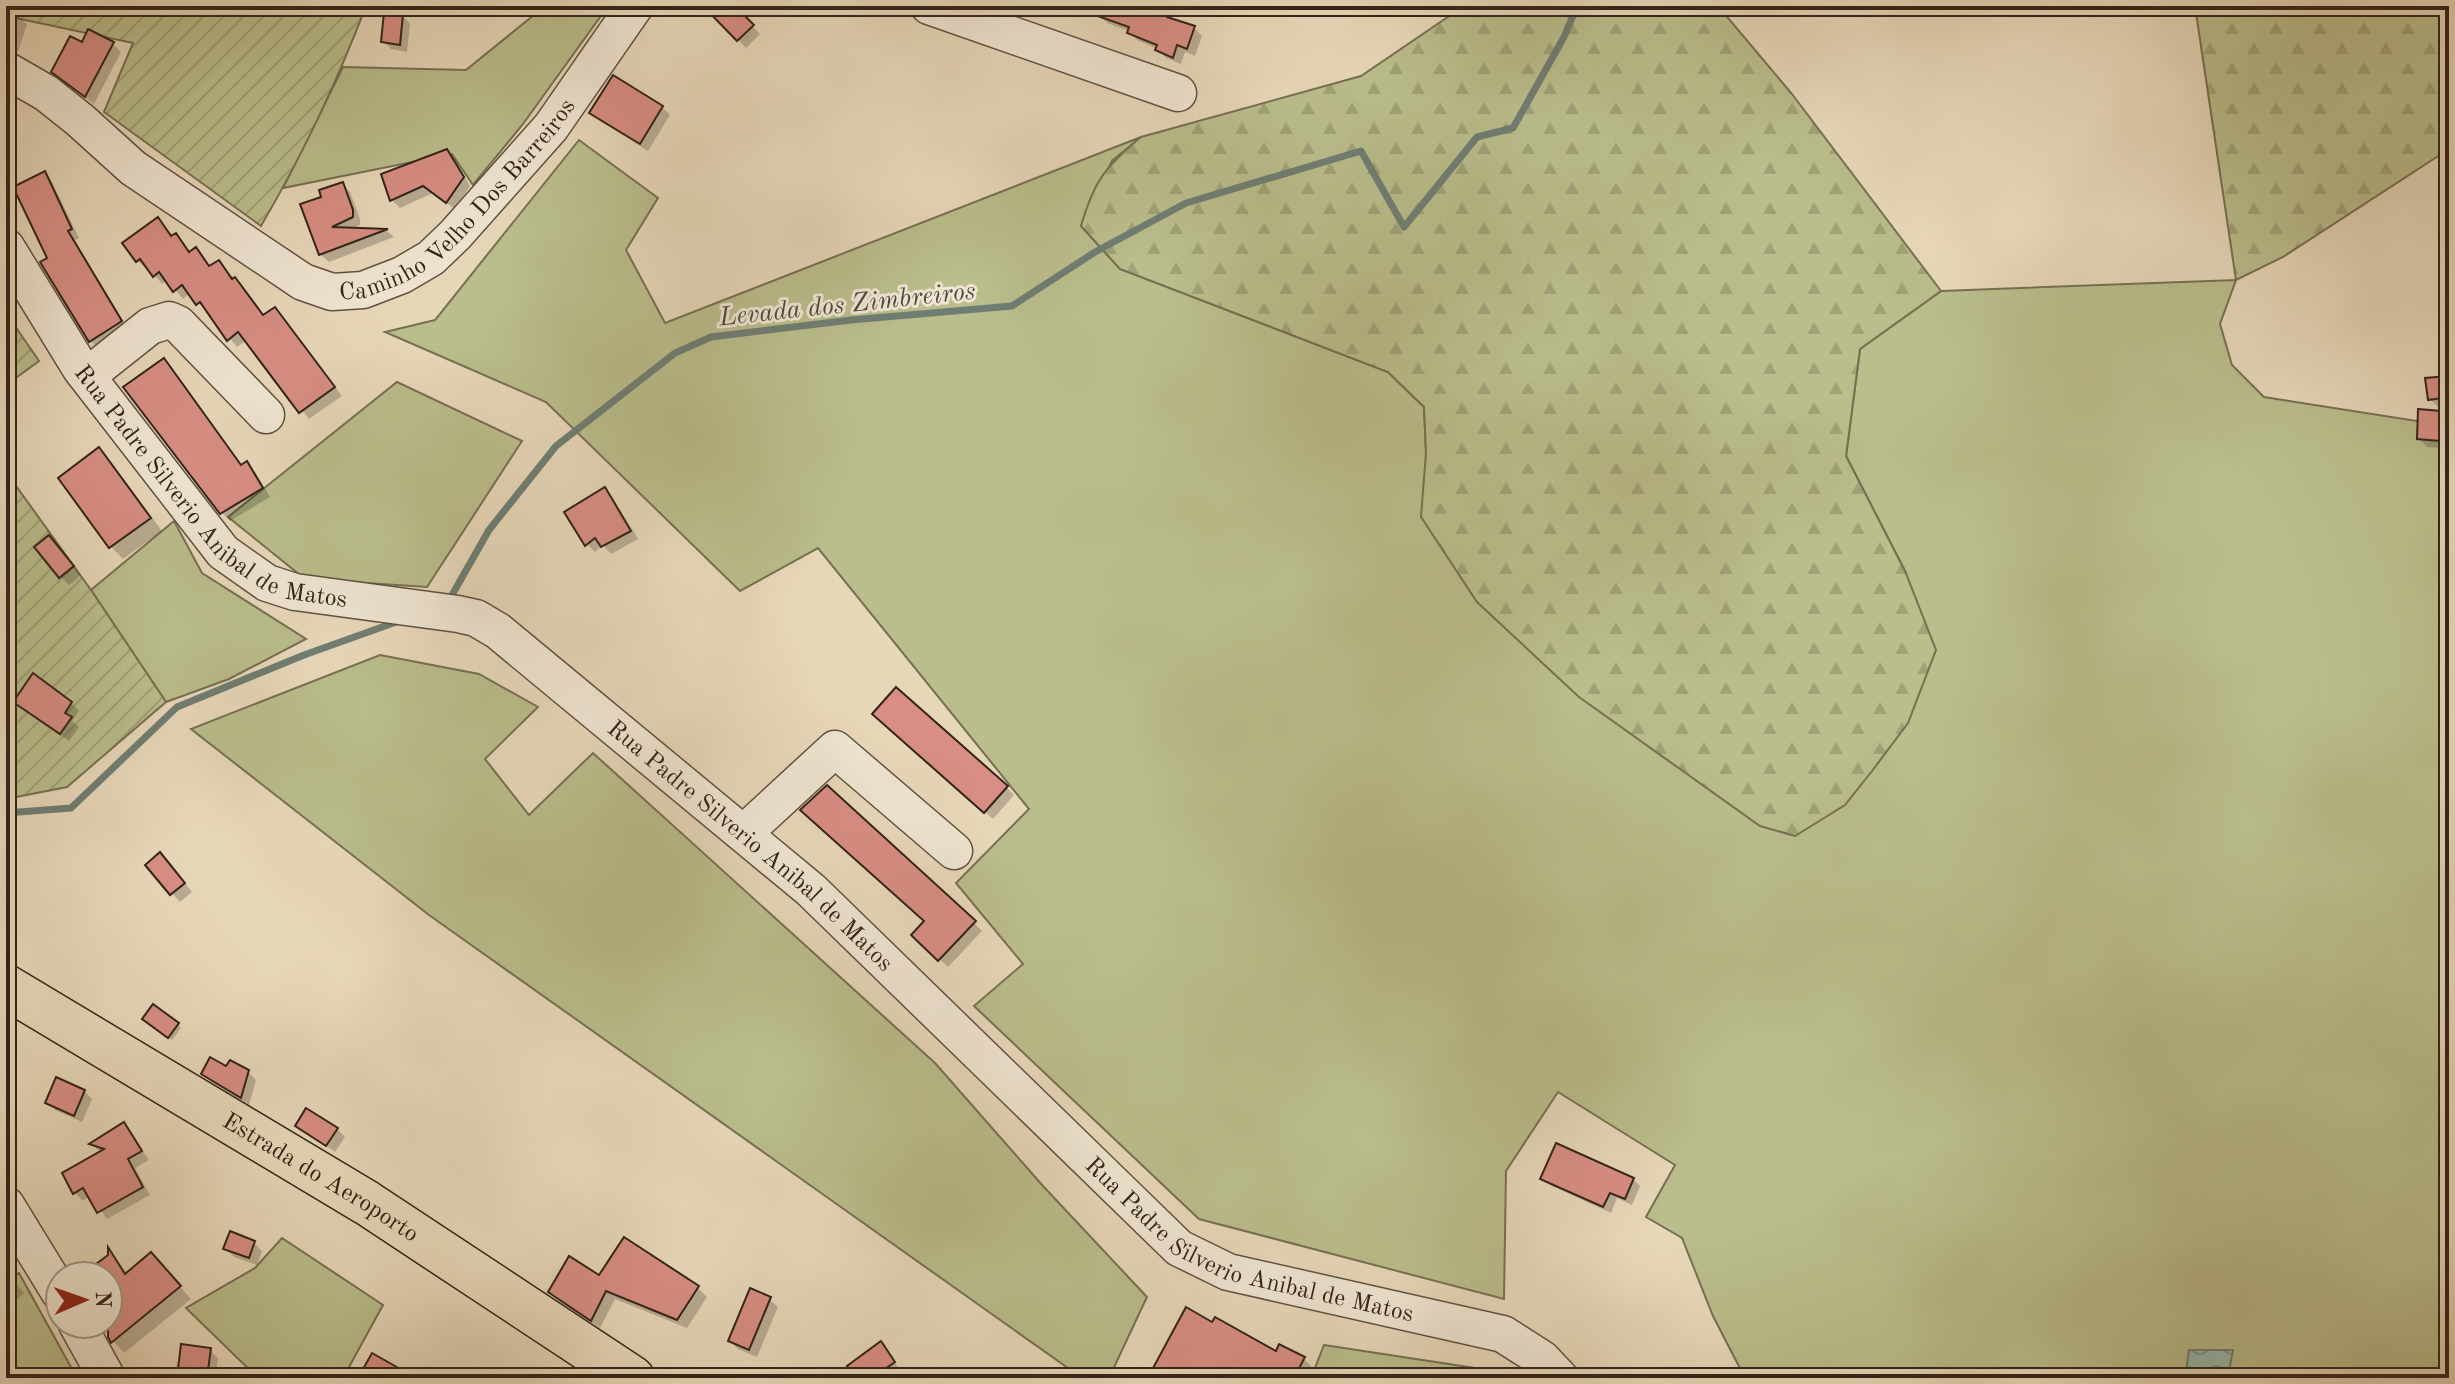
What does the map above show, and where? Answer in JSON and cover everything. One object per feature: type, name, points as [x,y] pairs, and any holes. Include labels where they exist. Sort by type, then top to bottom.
[{"type":"main road","name":"Estrada do Aeroporto","points":[[6,987],[367,1203],[632,1378]]},
{"type":"street","name":"Caminho Velho Dos Barreiros","points":[[6,70],[46,93],[133,168],[303,282],[332,292],[363,290],[402,275],[431,258],[455,235],[551,127],[635,6]]},
{"type":"street","points":[[929,6],[1178,93]]},
{"type":"street","name":"Rua Padre Silverio Anibal de Matos","points":[[6,247],[87,376],[223,552],[245,569],[267,583],[295,592],[458,614],[476,618],[498,631],[745,832],[834,911],[1179,1248],[1228,1272],[1503,1334],[1542,1359],[1560,1378]]},
{"type":"street","points":[[87,376],[150,326],[169,320],[178,324],[266,415]]},
{"type":"street","points":[[745,832],[835,749],[954,851]]},
{"type":"street","points":[[6,1205],[44,1267]]},
{"type":"street","points":[[86,1340],[107,1378]]},
{"type":"green space","points":[[6,6],[366,6],[318,118],[261,226],[104,112],[133,43],[6,16]]},
{"type":"green space","points":[[545,6],[608,6],[523,124],[473,185],[452,154],[283,188],[343,67],[466,70]]},
{"type":"green space","points":[[1464,6],[1718,6],[1792,94],[1941,291],[1860,349],[1846,456],[1905,571],[1936,650],[1908,723],[1872,771],[1845,805],[1795,836],[1760,826],[1579,697],[1477,602],[1421,517],[1426,453],[1424,407],[1388,372],[1120,269],[1081,226],[1102,176],[1141,137],[1361,76]]},
{"type":"green space","points":[[2195,6],[2449,6],[2449,149],[2283,257],[2236,280]]},
{"type":"green space","points":[[1141,137],[1112,161],[1081,226],[1120,269],[1388,372],[1424,407],[1426,453],[1905,571],[1846,456],[1860,349],[1941,291],[2236,280],[2220,324],[2232,365],[2264,397],[2449,426],[2449,1378],[1745,1378],[1713,1316],[1682,1238],[1646,1217],[1675,1165],[1558,1092],[1506,1171],[1504,1299],[1199,1219],[974,1006],[1023,964],[956,883],[1029,809],[818,548],[740,591],[546,402],[385,332],[435,320],[579,140],[658,198],[626,250],[665,323]]},
{"type":"green space","points":[[6,313],[39,361],[6,385]]},
{"type":"green space","points":[[397,382],[522,441],[427,587],[305,579],[228,517]]},
{"type":"green space","points":[[6,472],[166,702],[67,787],[6,799]]},
{"type":"green space","points":[[174,521],[202,573],[306,639],[229,679],[166,702],[91,590]]},
{"type":"green space","points":[[380,655],[479,674],[538,707],[485,759],[529,815],[593,753],[935,1063],[1043,1186],[1147,1297],[1109,1378],[1082,1378],[429,915],[191,729]]},
{"type":"green space","points":[[282,1238],[383,1305],[343,1378],[258,1378],[186,1308],[255,1268]]},
{"type":"green space","points":[[19,1273],[44,1318],[44,1340],[56,1340],[77,1378],[6,1378],[6,1281]]},
{"type":"green space","points":[[1324,1345],[1501,1372],[1506,1378],[1311,1378]]},
{"type":"water","points":[[2189,1350],[2233,1350],[2229,1371],[2186,1372]]},
{"type":"building","points":[[703,6],[735,6],[754,25],[737,41]]},
{"type":"building","points":[[1078,6],[1159,6],[1168,9],[1167,17],[1195,26],[1187,49],[1177,45],[1173,58],[1155,50],[1157,45],[1127,33],[1129,27],[1078,9]]},
{"type":"building","points":[[384,12],[403,14],[400,45],[381,42]]},
{"type":"building","points":[[88,29],[114,42],[85,97],[51,72],[70,36],[82,42]]},
{"type":"building","points":[[613,75],[663,106],[640,144],[589,113]]},
{"type":"building","points":[[447,149],[464,177],[446,203],[423,186],[390,201],[381,174]]},
{"type":"building","points":[[45,171],[72,229],[68,231],[122,321],[89,342],[40,262],[47,258],[13,187]]},
{"type":"building","points":[[343,182],[353,217],[332,227],[388,229],[319,255],[300,204],[321,197],[319,190]]},
{"type":"building","points":[[158,217],[171,236],[176,233],[189,252],[196,247],[209,266],[219,260],[263,315],[275,307],[335,387],[299,413],[238,332],[227,341],[200,302],[196,305],[182,285],[173,292],[159,272],[153,277],[140,259],[136,262],[122,243]]},
{"type":"building","points":[[164,358],[241,465],[247,461],[263,488],[220,514],[123,387]]},
{"type":"building","points":[[2449,376],[2449,397],[2428,400],[2425,378]]},
{"type":"building","points":[[2418,409],[2441,411],[2440,441],[2417,439]]},
{"type":"building","points":[[99,447],[151,518],[109,548],[58,478]]},
{"type":"building","points":[[605,487],[631,531],[601,547],[595,538],[585,546],[564,512]]},
{"type":"building","points":[[49,535],[74,566],[59,578],[34,547]]},
{"type":"building","points":[[33,673],[72,702],[65,713],[72,717],[60,734],[13,702]]},
{"type":"building","points":[[896,687],[1008,786],[984,813],[872,714]]},
{"type":"building","points":[[827,785],[976,921],[938,961],[911,935],[924,921],[800,810]]},
{"type":"building","points":[[160,852],[185,883],[170,895],[145,865]]},
{"type":"building","points":[[153,1004],[179,1023],[168,1038],[142,1019]]},
{"type":"building","points":[[210,1057],[226,1066],[230,1060],[249,1070],[241,1098],[201,1074]]},
{"type":"building","points":[[56,1077],[85,1090],[74,1116],[45,1103]]},
{"type":"building","points":[[306,1108],[338,1128],[326,1146],[295,1126]]},
{"type":"building","points":[[124,1122],[142,1151],[128,1159],[143,1187],[97,1213],[83,1188],[73,1194],[62,1173],[104,1149],[89,1144]]},
{"type":"building","points":[[1556,1143],[1634,1178],[1625,1199],[1610,1193],[1603,1207],[1540,1179]]},
{"type":"building","points":[[230,1231],[255,1241],[249,1258],[223,1249]]},
{"type":"building","points":[[624,1237],[699,1286],[677,1320],[606,1291],[591,1321],[548,1292],[569,1256],[599,1275]]},
{"type":"building","points":[[108,1247],[116,1260],[101,1260],[108,1255]]},
{"type":"building","points":[[151,1252],[181,1286],[124,1332],[124,1272]]},
{"type":"building","points":[[750,1288],[771,1297],[749,1350],[728,1341]]},
{"type":"building","points":[[1186,1307],[1212,1322],[1215,1317],[1276,1351],[1279,1344],[1305,1357],[1294,1378],[1166,1378],[1152,1370]]},
{"type":"building","points":[[881,1341],[895,1362],[872,1378],[855,1378],[847,1366]]},
{"type":"building","points":[[181,1344],[211,1348],[207,1378],[177,1378]]},
{"type":"building","points":[[372,1353],[416,1378],[358,1378]]},
{"type":"waterway","name":"Levada dos Zimbreiros","points":[[448,602],[489,530],[556,446],[675,353],[711,337],[851,320],[1012,306],[1095,252],[1186,203],[1361,151],[1404,227],[1477,137],[1513,128],[1564,37],[1577,6]]},
{"type":"waterway","name":"Levada dos Zimbreiros","points":[[6,813],[71,808],[177,707],[304,655],[399,621]]}]
